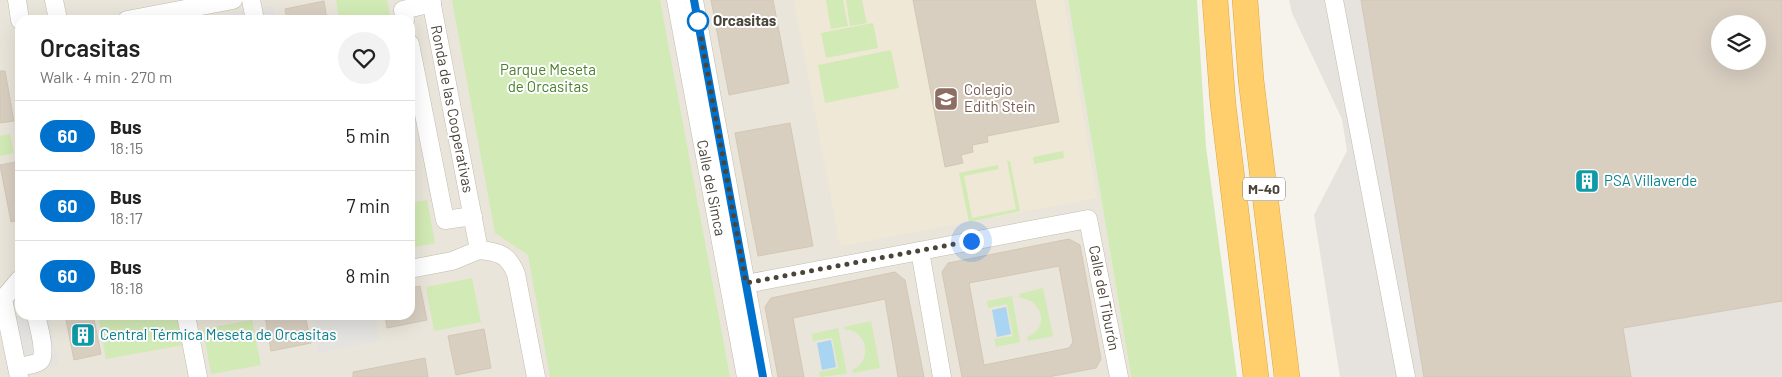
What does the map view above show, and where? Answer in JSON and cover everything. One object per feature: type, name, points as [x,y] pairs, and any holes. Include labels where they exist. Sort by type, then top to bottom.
[{"type":"highway","name":"M-40","points":[[1216,0],[1223,104],[1256,377]]},
{"type":"highway","name":"M-40","points":[[1246,0],[1251,80],[1287,377]]},
{"type":"street","points":[[17,0],[19,15]]},
{"type":"street","points":[[54,0],[57,15]]},
{"type":"street","points":[[164,15],[233,0]]},
{"type":"street","points":[[251,0],[254,15]]},
{"type":"street","name":"Calle del Simca","points":[[676,0],[738,285],[763,377]]},
{"type":"street","name":"Calle del Simca","points":[[694,0],[738,285],[746,377]]},
{"type":"street","points":[[1334,0],[1406,377]]},
{"type":"street","name":"Ronda de las Cooperativas","points":[[404,15],[403,10],[431,1],[479,250]]},
{"type":"street","name":"Ronda de las Cooperativas","points":[[415,95],[417,116],[445,220],[473,216]]},
{"type":"street","name":"Calle del Tiburón","points":[[920,251],[1088,218],[1119,377]]},
{"type":"street","points":[[415,268],[452,261],[479,250],[496,252],[511,262],[516,274],[536,377]]},
{"type":"street","points":[[738,285],[920,251],[942,377]]},
{"type":"street","points":[[15,285],[2,299],[18,372],[38,363],[42,359],[43,352],[37,320]]},
{"type":"street","points":[[187,320],[198,377]]},
{"type":"shaded area","points":[[0,0],[1068,0],[1131,377],[0,377]]},
{"type":"shaded area","name":"Colegio Edith Stein","points":[[794,0],[1064,0],[1097,198],[840,246]]},
{"type":"shaded area","name":"PSA Villaverde","points":[[1289,0],[1782,0],[1782,377],[1340,377],[1314,215],[1347,151],[1342,119],[1292,13]]},
{"type":"shaded area","points":[[273,5],[275,15],[226,15]]},
{"type":"shaded area","points":[[415,129],[418,144],[415,145]]},
{"type":"shaded area","points":[[17,320],[50,320],[59,365],[27,371]]},
{"type":"shaded area","points":[[312,320],[376,320],[380,341],[318,353]]},
{"type":"green space","points":[[336,0],[387,0],[390,15],[338,15]]},
{"type":"green space","name":"Parque Meseta de Orcasitas","points":[[452,0],[660,0],[730,377],[550,377],[528,255],[495,233]]},
{"type":"green space","points":[[826,0],[843,0],[848,26],[831,29]]},
{"type":"green space","points":[[846,0],[862,0],[867,23],[850,26]]},
{"type":"green space","points":[[1068,0],[1197,0],[1206,147],[1237,377],[1131,377]]},
{"type":"green space","points":[[873,23],[878,48],[826,58],[821,33]]},
{"type":"green space","points":[[891,50],[899,88],[825,103],[818,65]]},
{"type":"green space","points":[[10,134],[14,153],[0,156],[0,136]]},
{"type":"green space","points":[[1063,151],[1064,158],[1034,164],[1033,157]]},
{"type":"green space","points":[[1007,161],[1010,161],[1020,211],[969,222],[959,173],[998,165],[999,169],[964,176],[972,218],[1016,209]]},
{"type":"green space","points":[[427,200],[435,243],[415,247],[415,202]]},
{"type":"green space","points":[[472,278],[481,322],[434,331],[426,287]]},
{"type":"green space","points":[[1043,288],[1053,336],[1028,341],[1027,337],[1039,328],[1041,315],[1034,303],[1020,298],[1019,294]]},
{"type":"green space","points":[[1012,296],[1020,342],[996,347],[994,339],[1013,336],[1007,304],[988,308],[987,301]]},
{"type":"green space","points":[[99,320],[180,320],[184,345],[106,359]]},
{"type":"green space","points":[[252,320],[261,365],[211,374],[203,329]]},
{"type":"green space","points":[[871,321],[880,368],[853,373],[852,370],[859,366],[863,360],[865,347],[859,335],[853,331],[845,330],[844,327]]},
{"type":"green space","points":[[838,328],[847,374],[820,377],[819,372],[838,368],[832,338],[813,341],[812,334]]},
{"type":"water","points":[[1006,307],[1011,334],[997,337],[992,310]]},
{"type":"water","points":[[831,340],[836,367],[822,370],[817,343]]},
{"type":"building","points":[[711,0],[773,0],[789,83],[729,95]]},
{"type":"building","points":[[913,0],[1035,0],[1059,122],[987,136],[988,142],[972,145],[973,152],[961,155],[963,163],[945,167]]},
{"type":"building","name":"PSA Villaverde","points":[[1361,0],[1782,0],[1782,301],[1623,328],[1631,377],[1424,377]]},
{"type":"building","points":[[324,1],[326,15],[286,15],[285,9]]},
{"type":"building","points":[[0,71],[5,71],[14,121],[0,123]]},
{"type":"building","points":[[790,123],[813,246],[758,256],[735,133]]},
{"type":"building","points":[[15,162],[15,221],[11,222],[0,165]]},
{"type":"building","points":[[1069,239],[1080,245],[1101,359],[1096,368],[1048,377],[962,377],[942,272],[948,263]],"holes":[[[1059,266],[1073,342],[1069,348],[984,365],[969,283]]]},
{"type":"building","points":[[895,272],[905,280],[924,377],[898,377],[885,299],[793,318],[804,377],[778,377],[765,307],[771,298]]},
{"type":"building","points":[[420,286],[427,320],[387,328],[386,320],[415,320],[415,287]]},
{"type":"building","name":"Central Térmica Meseta de Orcasitas","points":[[66,320],[94,320],[101,354],[74,360]]},
{"type":"building","points":[[266,320],[306,320],[311,343],[271,351]]},
{"type":"building","points":[[484,329],[491,368],[456,375],[448,336]]},
{"type":"building","points":[[425,358],[428,377],[353,377],[353,372]]},
{"type":"bus line","name":"60","points":[[694,0],[763,377]]},
{"type":"place","name":"Orcasitas","points":[[698,21]]},
{"type":"place","name":"Colegio Edith Stein","points":[[946,99]]},
{"type":"place","name":"PSA Villaverde","points":[[1587,181]]},
{"type":"place","name":"Central Térmica Meseta de Orcasitas","points":[[83,335]]},
{"type":"route","points":[[698,21],[746,283],[971,241]]}]
